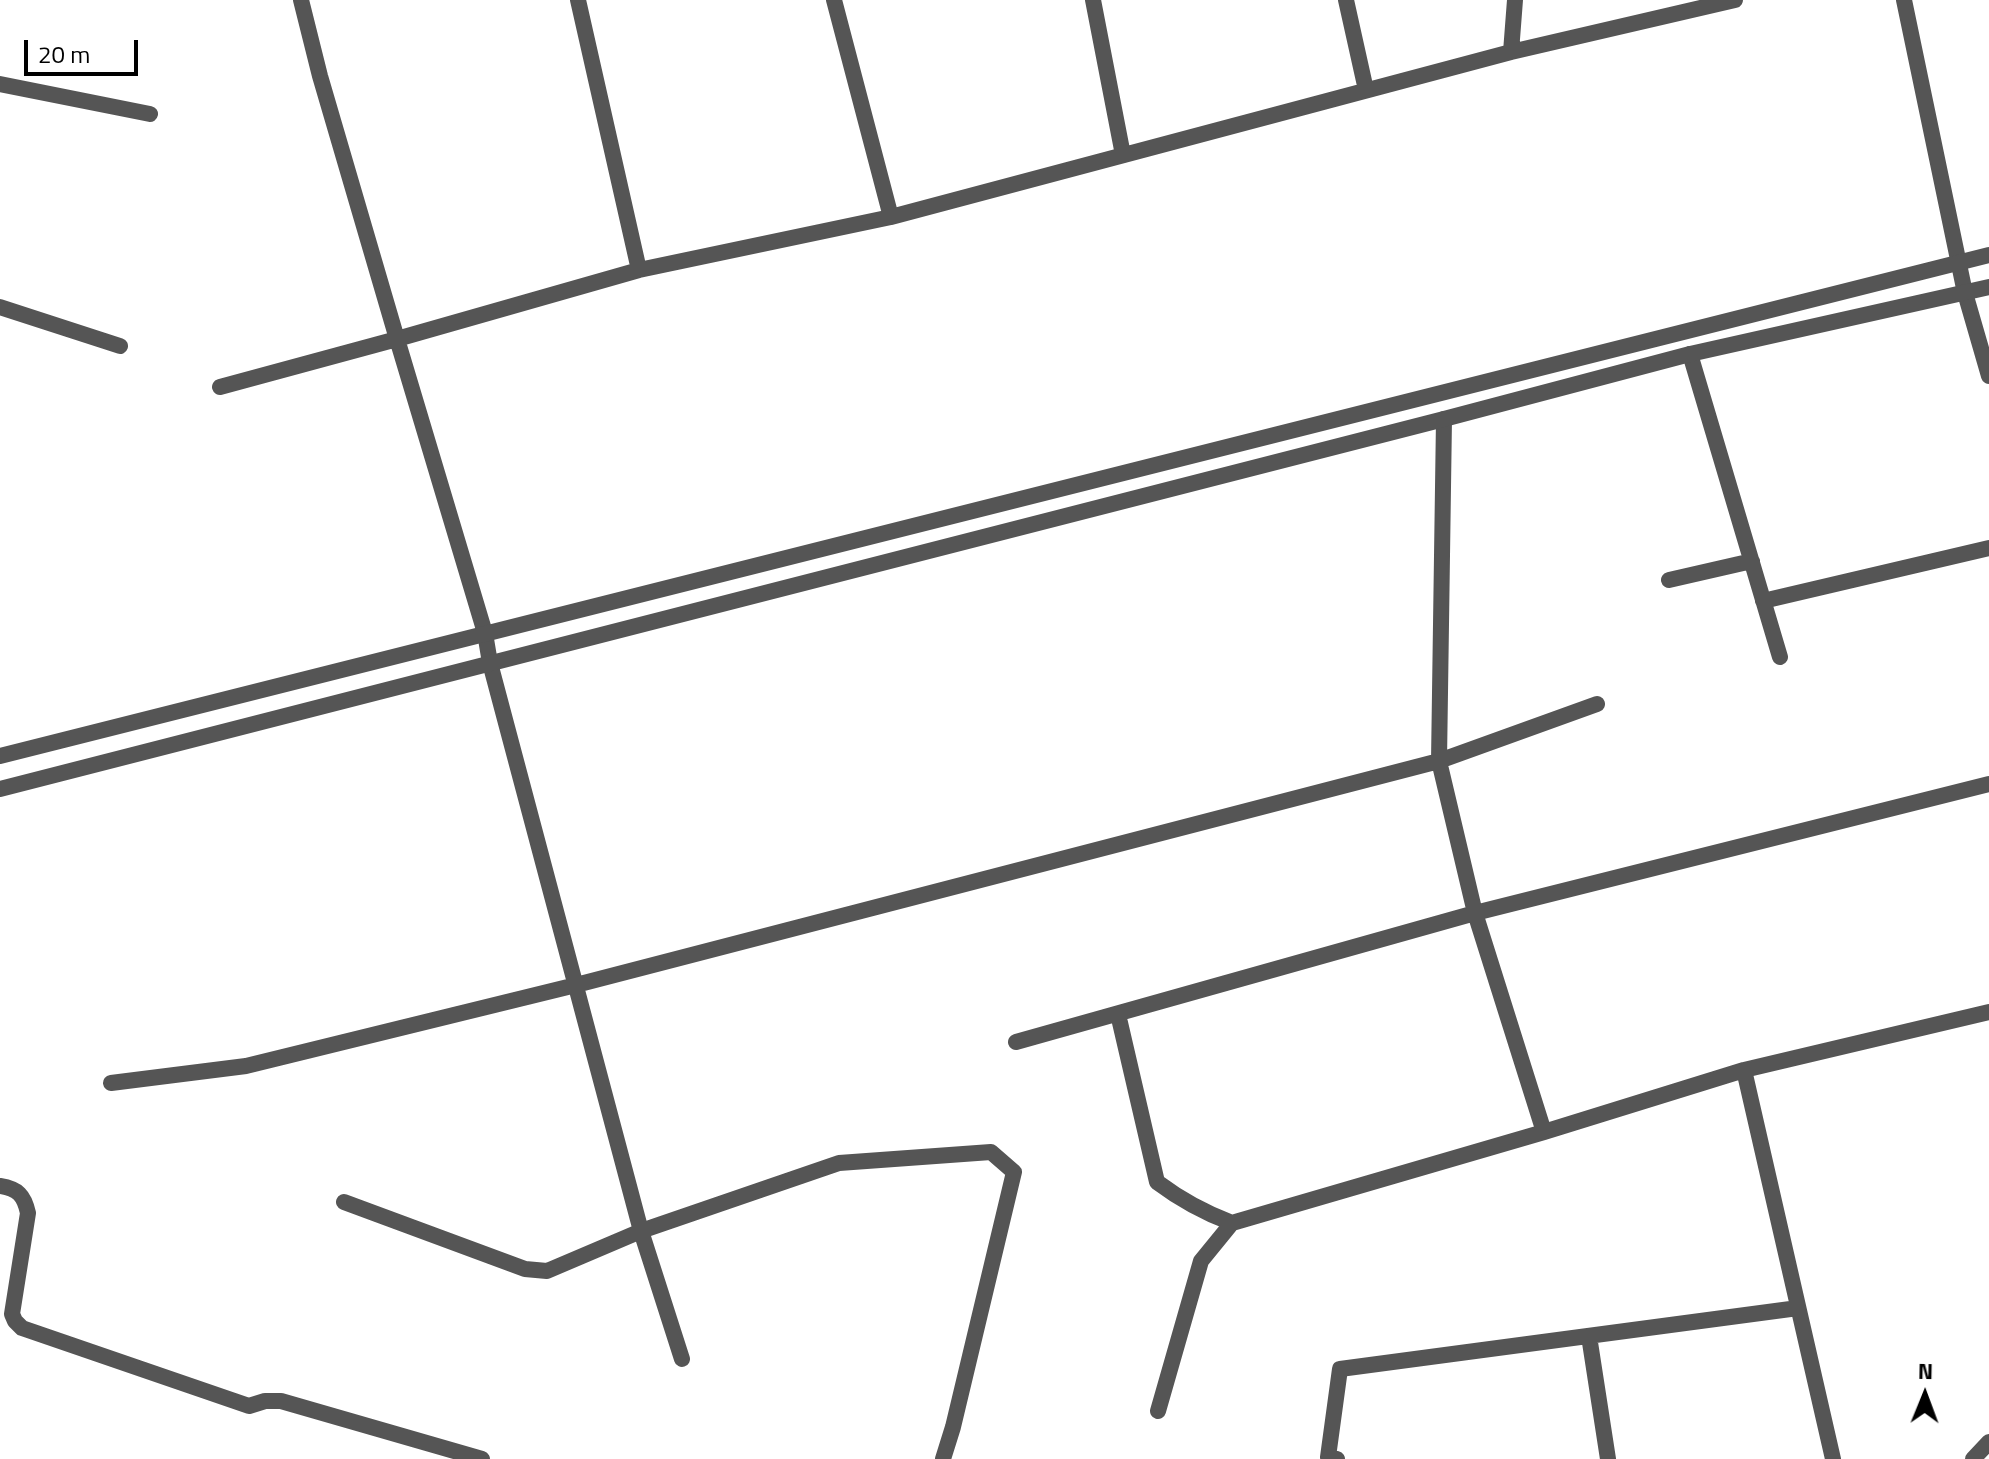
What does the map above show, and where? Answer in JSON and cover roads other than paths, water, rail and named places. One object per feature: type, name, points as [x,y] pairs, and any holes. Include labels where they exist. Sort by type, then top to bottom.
[{"type":"street","points":[[301,0],[320,76],[485,633],[490,663],[641,1231],[682,1359]]},
{"type":"street","points":[[578,0],[639,270]]},
{"type":"street","points":[[834,0],[891,217]]},
{"type":"street","points":[[1093,0],[1123,155]]},
{"type":"street","points":[[1346,0],[1366,90]]},
{"type":"street","points":[[1511,52],[1515,0]]},
{"type":"street","points":[[220,387],[639,270],[891,217],[1511,52],[1735,0]]},
{"type":"street","points":[[1904,0],[1965,293],[1989,376]]},
{"type":"street","points":[[0,84],[150,114]]},
{"type":"street","points":[[0,756],[1989,255]]},
{"type":"street","points":[[0,789],[1690,354],[1989,287]]},
{"type":"street","points":[[0,307],[120,346]]},
{"type":"street","points":[[1690,354],[1780,657]]},
{"type":"street","points":[[1444,419],[1439,761],[1475,913],[1544,1132]]},
{"type":"street","points":[[1763,601],[1989,548]]},
{"type":"street","points":[[1669,580],[1752,561]]},
{"type":"street","points":[[111,1083],[246,1066],[576,985],[1439,761],[1597,704]]},
{"type":"street","points":[[1016,1042],[1475,913],[1989,784]]},
{"type":"street","points":[[1158,1411],[1201,1261],[1232,1223],[1744,1070],[1989,1012]]},
{"type":"street","points":[[1118,1014],[1157,1182],[1205,1213],[1232,1223]]},
{"type":"street","points":[[1744,1070],[1833,1459]]},
{"type":"street","points":[[344,1202],[525,1269],[547,1271],[641,1231],[839,1163],[991,1152],[1014,1172],[943,1459]]},
{"type":"street","points":[[0,1186],[11,1188],[25,1199],[28,1213],[12,1314],[22,1328],[249,1406],[265,1401],[281,1401],[482,1459]]},
{"type":"street","points":[[1337,1459],[1328,1457],[1340,1369],[1798,1308]]},
{"type":"street","points":[[1589,1336],[1608,1459]]},
{"type":"street","points":[[1973,1459],[1989,1442]]}]
